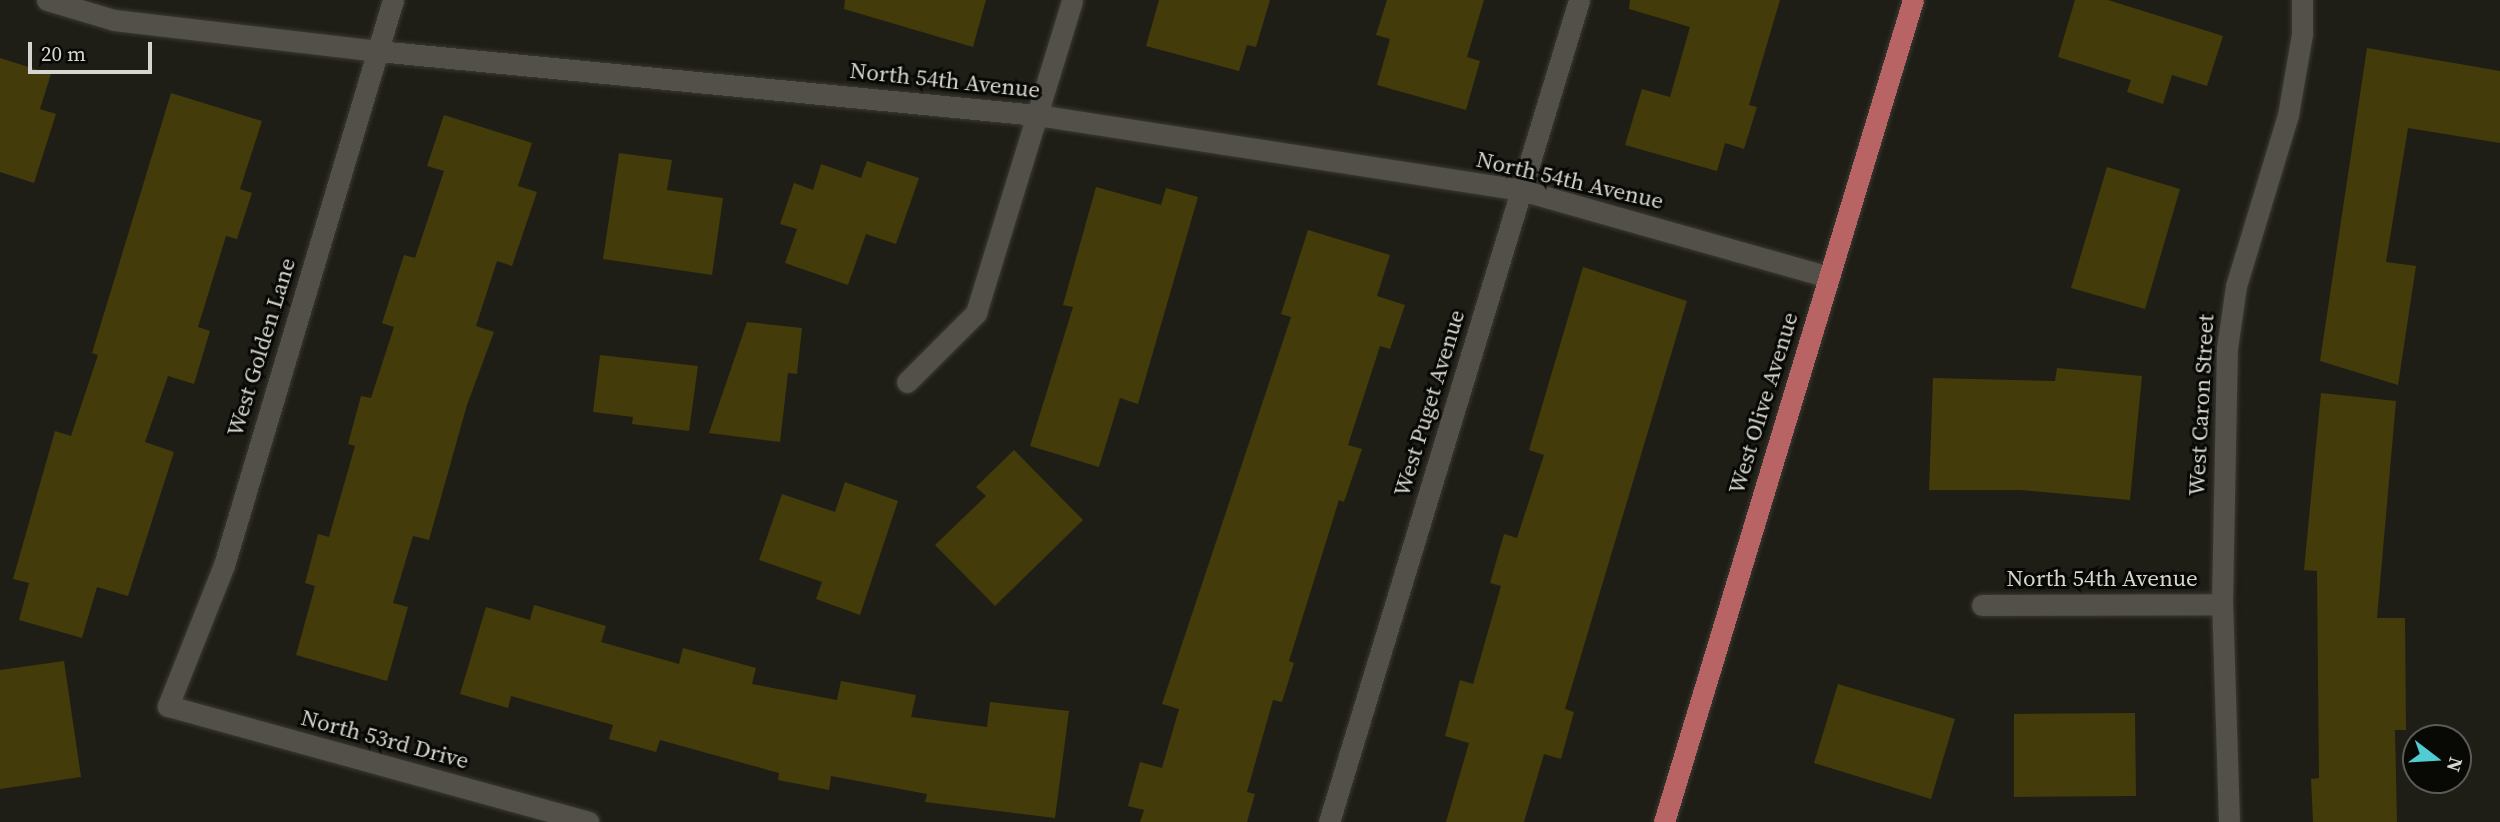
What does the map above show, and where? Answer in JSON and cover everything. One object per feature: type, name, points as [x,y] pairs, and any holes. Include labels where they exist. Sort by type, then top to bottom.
[{"type":"main road","name":"West Olive Avenue","points":[[1664,822],[1913,0]]},
{"type":"street","name":"North 54th Avenue","points":[[47,0],[114,20],[378,51],[1037,114],[1521,190],[1828,277]]},
{"type":"street","name":"West Golden Lane","points":[[168,706],[224,565],[393,0]]},
{"type":"street","points":[[907,382],[976,313],[1072,0]]},
{"type":"street","name":"West Puget Avenue","points":[[1329,822],[1579,0]]},
{"type":"street","name":"West Caron Street","points":[[2229,822],[2222,604],[2227,348],[2236,286],[2288,115],[2302,34],[2302,0]]},
{"type":"street","name":"North 54th Avenue","points":[[1982,605],[2222,604]]},
{"type":"street","name":"North 53rd Drive","points":[[168,706],[588,822]]},
{"type":"building","points":[[845,0],[986,0],[973,47],[844,9]]},
{"type":"building","points":[[1159,0],[1270,0],[1256,47],[1247,45],[1239,71],[1146,46]]},
{"type":"building","points":[[1387,0],[1484,0],[1467,57],[1480,61],[1466,110],[1377,85],[1390,39],[1376,35]]},
{"type":"building","points":[[1630,0],[1780,0],[1749,105],[1757,107],[1744,149],[1725,143],[1717,171],[1625,145],[1642,89],[1670,97],[1690,27],[1629,9]]},
{"type":"building","points":[[2075,0],[2108,0],[2223,36],[2207,86],[2172,75],[2163,104],[2127,92],[2131,80],[2058,57]]},
{"type":"building","points":[[2367,48],[2500,71],[2500,143],[2408,128],[2386,262],[2416,266],[2398,385],[2320,361]]},
{"type":"building","points":[[0,58],[51,74],[40,109],[56,114],[34,183],[0,172]]},
{"type":"building","points":[[171,93],[262,121],[240,189],[252,193],[237,239],[226,236],[198,327],[210,331],[194,384],[168,376],[145,442],[174,452],[128,596],[97,587],[82,638],[19,620],[29,583],[13,579],[55,431],[71,436],[98,355],[92,353]]},
{"type":"building","points":[[444,115],[532,143],[518,186],[537,192],[512,266],[497,261],[476,326],[494,332],[467,405],[429,540],[413,536],[393,603],[408,607],[387,681],[296,655],[315,586],[305,583],[318,534],[329,537],[355,446],[348,444],[361,396],[371,398],[394,327],[382,323],[404,255],[415,258],[444,171],[427,166]]},
{"type":"building","points":[[619,153],[672,160],[667,190],[723,198],[712,275],[603,259]]},
{"type":"building","points":[[867,161],[919,178],[896,244],[866,234],[848,285],[785,263],[797,229],[780,224],[794,183],[813,190],[821,164],[861,178]]},
{"type":"building","points":[[2107,167],[2180,189],[2145,309],[2071,288]]},
{"type":"building","points":[[1096,187],[1161,205],[1166,188],[1198,197],[1138,404],[1120,398],[1099,467],[1030,446],[1073,307],[1063,305]]},
{"type":"building","points":[[1308,230],[1390,255],[1377,296],[1405,305],[1390,349],[1380,346],[1348,445],[1362,449],[1344,502],[1339,500],[1289,661],[1294,663],[1282,702],[1273,700],[1247,792],[1255,794],[1247,822],[1140,822],[1144,810],[1128,806],[1140,762],[1162,768],[1179,709],[1162,704],[1291,317],[1281,314]]},
{"type":"building","points":[[1583,267],[1687,301],[1565,709],[1574,712],[1561,759],[1544,754],[1524,822],[1446,822],[1469,743],[1445,736],[1460,680],[1473,684],[1501,586],[1490,583],[1504,534],[1517,538],[1544,455],[1529,450]]},
{"type":"building","points":[[747,322],[802,328],[797,374],[788,373],[780,442],[709,433]]},
{"type":"building","points":[[600,355],[698,366],[689,431],[632,424],[633,417],[593,412]]},
{"type":"building","points":[[2057,368],[2142,376],[2130,500],[2020,490],[1929,490],[1933,378],[2055,381]]},
{"type":"building","points":[[2321,393],[2396,401],[2377,618],[2405,618],[2406,724],[2402,724],[2402,730],[2395,730],[2397,822],[2313,822],[2311,779],[2319,778],[2317,571],[2304,570]]},
{"type":"building","points":[[1014,450],[1083,520],[995,606],[935,545],[986,496],[976,487]]},
{"type":"building","points":[[845,482],[898,501],[860,615],[816,599],[822,582],[759,560],[782,494],[835,512]]},
{"type":"building","points":[[534,605],[606,626],[601,642],[679,664],[683,648],[756,668],[752,684],[837,700],[841,681],[916,695],[911,717],[987,727],[990,702],[1069,711],[1055,818],[925,802],[927,794],[831,776],[829,790],[778,780],[779,773],[660,740],[656,752],[609,739],[613,725],[511,696],[508,708],[460,694],[486,607],[530,620]]},
{"type":"building","points":[[64,661],[81,777],[0,789],[0,670]]},
{"type":"building","points":[[1838,684],[1955,719],[1931,799],[1814,763]]},
{"type":"building","points":[[2135,713],[2136,796],[2014,797],[2014,714]]}]
